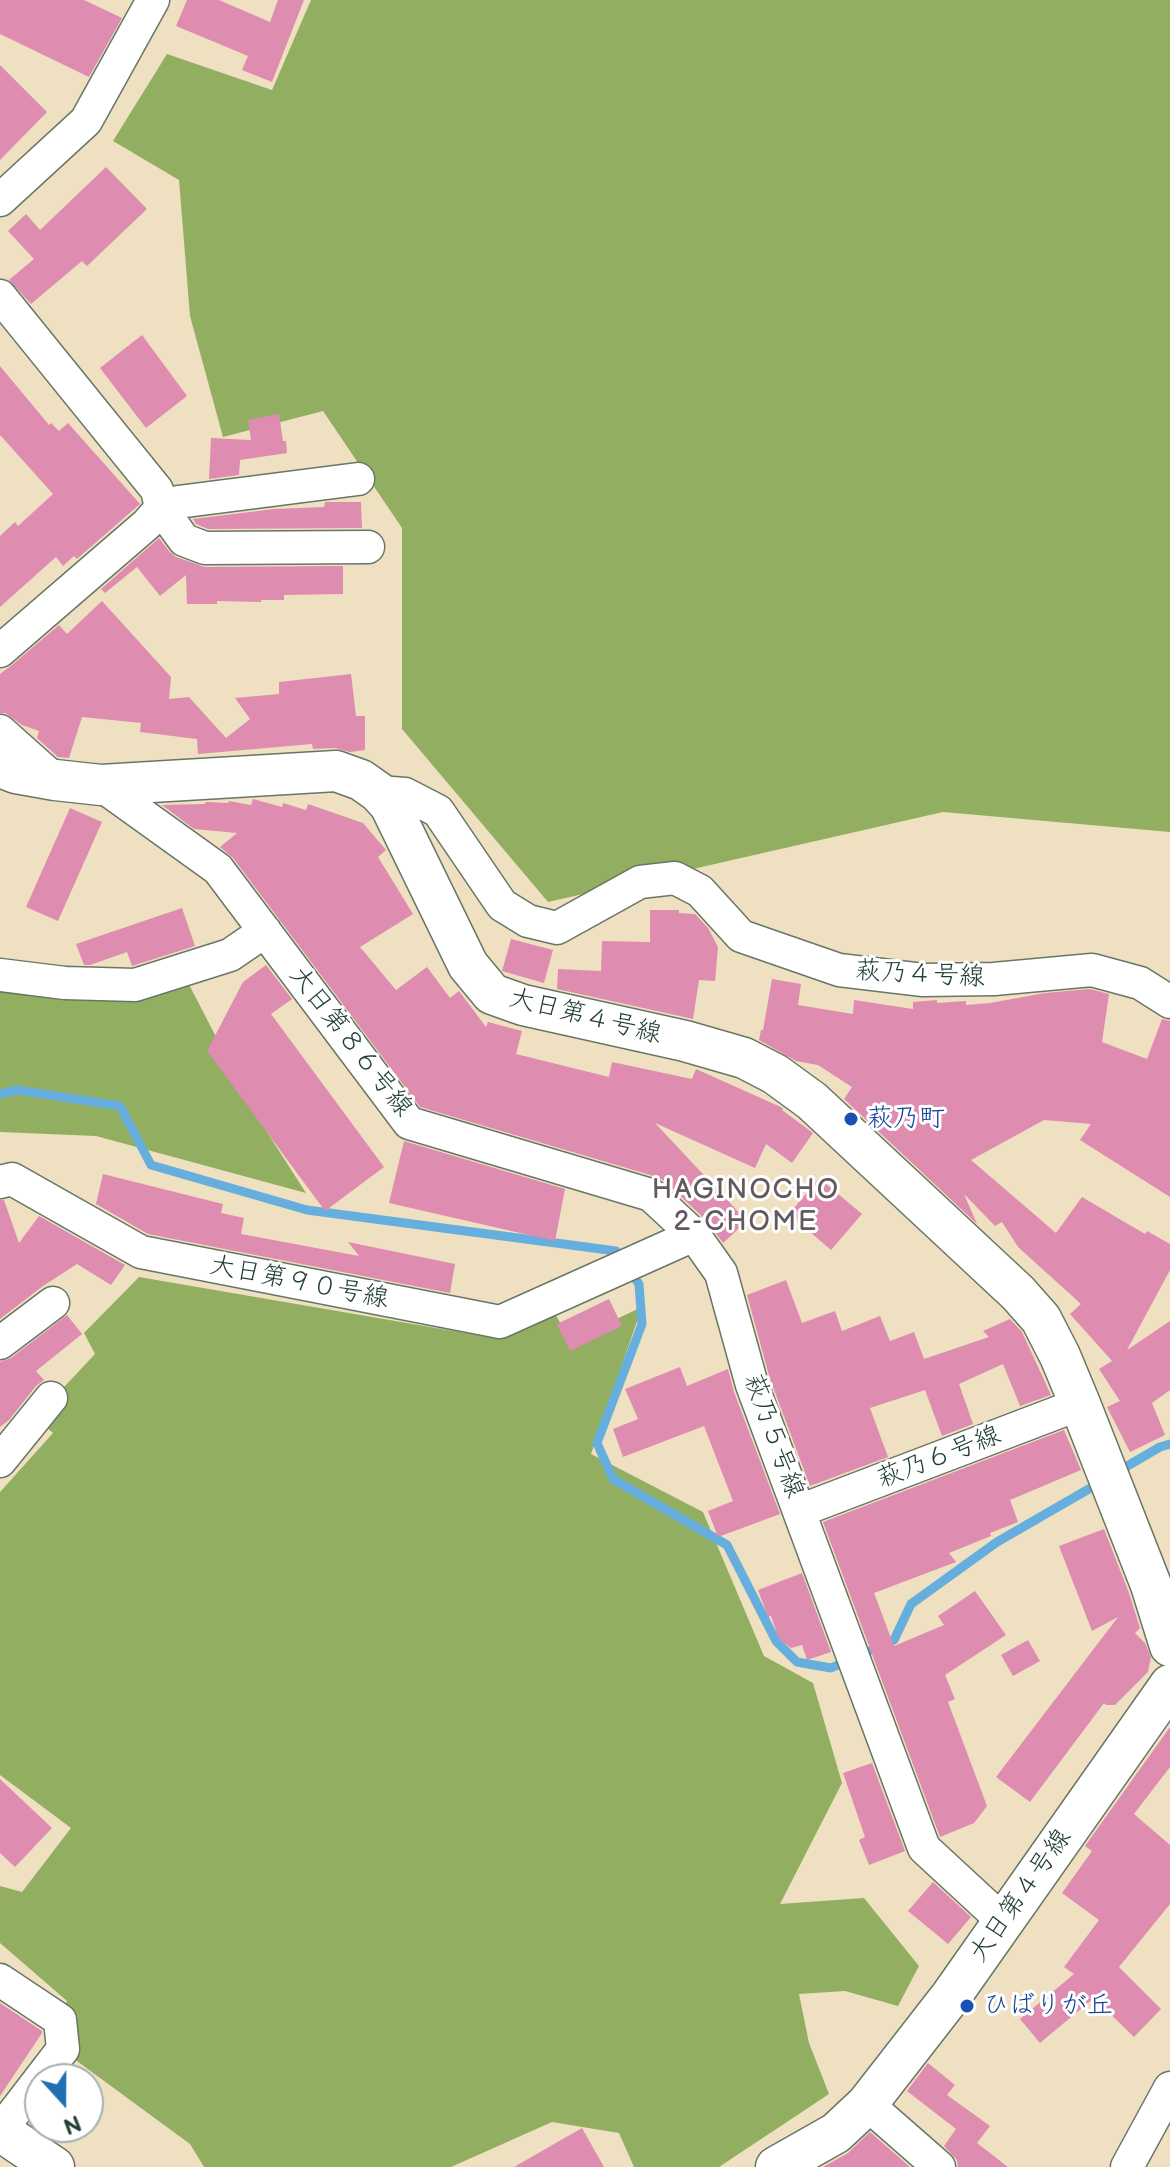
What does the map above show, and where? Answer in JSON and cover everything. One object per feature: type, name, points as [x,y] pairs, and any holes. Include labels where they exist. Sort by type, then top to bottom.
[{"type":"street","points":[[0,200],[86,121],[153,0]]},
{"type":"street","points":[[0,296],[157,490],[161,508],[184,540],[205,548],[368,547]]},
{"type":"street","points":[[0,651],[147,524],[161,508],[178,502],[358,479]]},
{"type":"street","points":[[0,731],[55,780]]},
{"type":"street","name":"大日第４号線","points":[[0,767],[55,780],[101,785],[336,771],[361,780],[390,805],[468,965],[492,994],[523,1005],[685,1041],[744,1058],[775,1074],[812,1101],[1018,1293],[1041,1319],[1080,1404],[1151,1585],[1170,1646]]},
{"type":"street","name":"大日第８６号線","points":[[101,785],[218,869],[409,1123],[651,1195],[694,1235]]},
{"type":"street","name":"萩乃４号線","points":[[378,792],[405,794],[438,811],[502,905],[528,921],[557,928],[640,882],[675,878],[700,891],[741,936],[839,970],[923,980],[994,979],[1092,970],[1140,983],[1170,1002]]},
{"type":"street","points":[[0,975],[65,983],[135,985],[230,955],[265,931]]},
{"type":"street","name":"大日第９０号線","points":[[0,1182],[12,1179],[141,1252],[500,1322],[694,1235]]},
{"type":"street","name":"萩乃５号線","points":[[694,1235],[721,1273],[752,1385],[924,1848],[1003,1921]]},
{"type":"street","points":[[0,1343],[53,1303]]},
{"type":"street","points":[[0,1461],[51,1398]]},
{"type":"street","name":"萩乃６号線","points":[[799,1511],[1080,1404]]},
{"type":"street","name":"大日第４号線","points":[[776,2167],[836,2133],[867,2104],[951,1996],[1170,1685]]},
{"type":"street","points":[[0,1980],[60,2020],[63,2049],[52,2063]]},
{"type":"street","points":[[1127,2167],[1170,2088]]},
{"type":"street","points":[[24,2100],[0,2131],[54,2167]]},
{"type":"street","points":[[867,2104],[939,2167]]},
{"type":"green space","points":[[311,0],[1170,0],[1170,832],[943,812],[548,902],[402,729],[402,528],[323,411],[223,437],[190,316],[179,180],[113,141],[167,54],[272,90]]},
{"type":"green space","points":[[0,963],[119,978],[181,969],[258,1118],[306,1193],[96,1136],[0,1132]]},
{"type":"green space","points":[[139,1277],[477,1335],[552,1308],[570,1341],[642,1307],[591,1454],[703,1512],[764,1656],[813,1683],[842,1783],[780,1904],[864,1898],[919,1966],[898,2006],[845,1991],[799,1994],[809,2043],[829,2094],[719,2167],[634,2167],[619,2133],[552,2122],[451,2167],[204,2167],[190,2144],[104,2081],[104,2063],[80,2063],[51,2042],[67,2001],[0,1943],[0,1886],[22,1892],[71,1828],[0,1775],[0,1492],[53,1433],[35,1418],[95,1354],[84,1333]]},
{"type":"building","points":[[0,0],[84,0],[122,18],[89,77],[0,34]]},
{"type":"building","points":[[187,0],[219,0],[270,22],[278,0],[304,0],[272,82],[242,70],[248,56],[176,26]]},
{"type":"building","points":[[0,65],[47,112],[0,160]]},
{"type":"building","points":[[106,167],[147,209],[87,266],[82,261],[31,304],[9,280],[34,259],[8,231],[26,214],[40,230]]},
{"type":"building","points":[[142,335],[187,396],[146,428],[100,368]]},
{"type":"building","points":[[0,366],[49,425],[51,423],[59,431],[68,423],[140,504],[77,559],[74,556],[63,566],[56,557],[0,607],[0,536],[15,522],[18,526],[53,494],[0,435]]},
{"type":"building","points":[[279,414],[287,453],[240,460],[239,475],[209,479],[211,438],[251,440],[248,420]]},
{"type":"building","points":[[325,502],[361,502],[362,528],[208,529],[196,524],[193,519],[274,509],[324,507]]},
{"type":"building","points":[[159,538],[176,557],[205,567],[343,566],[343,594],[284,595],[284,600],[187,604],[186,575],[160,596],[137,567],[105,593],[101,589]]},
{"type":"building","points":[[102,601],[171,677],[169,699],[189,697],[226,738],[250,719],[235,698],[279,694],[279,682],[351,674],[356,716],[365,716],[365,750],[313,749],[312,744],[198,754],[197,739],[140,732],[141,723],[82,717],[69,758],[58,757],[37,738],[39,731],[0,713],[0,674],[59,625],[67,634]]},
{"type":"building","points":[[253,799],[306,810],[308,804],[363,823],[386,850],[378,857],[413,914],[360,947],[396,990],[427,967],[450,998],[459,991],[486,1027],[488,1022],[522,1031],[516,1054],[609,1077],[612,1062],[692,1079],[696,1069],[783,1108],[813,1133],[792,1163],[766,1144],[755,1168],[655,1123],[747,1221],[723,1243],[707,1221],[657,1177],[420,1107],[233,858],[220,847],[237,833],[194,829],[162,805],[229,801],[251,805]]},
{"type":"building","points":[[70,808],[102,822],[58,921],[26,907]]},
{"type":"building","points":[[182,908],[195,946],[132,966],[127,952],[84,965],[76,944]]},
{"type":"building","points":[[650,910],[679,910],[679,913],[695,914],[708,928],[718,947],[715,981],[699,980],[693,1019],[557,989],[558,969],[601,971],[602,941],[650,942]]},
{"type":"building","points":[[511,939],[553,950],[544,983],[502,971]]},
{"type":"building","points":[[266,965],[292,999],[271,1014],[384,1167],[325,1211],[207,1051],[243,982]]},
{"type":"building","points":[[772,979],[801,984],[798,1005],[853,1014],[854,1000],[913,1009],[913,1002],[966,1001],[966,1005],[1090,989],[1109,994],[1102,1042],[1147,1059],[1162,1019],[1170,1021],[1170,1197],[1080,1140],[1091,1124],[1044,1120],[971,1160],[1056,1233],[1082,1197],[1145,1234],[1147,1231],[1170,1244],[1170,1270],[1127,1350],[1170,1321],[1170,1390],[1152,1403],[1165,1435],[1130,1452],[1107,1407],[1120,1401],[1099,1369],[1112,1361],[1070,1314],[1081,1304],[1018,1247],[1002,1222],[995,1226],[964,1194],[977,1224],[844,1099],[852,1087],[818,1065],[796,1061],[759,1040]]},
{"type":"building","points":[[404,1141],[565,1189],[555,1241],[389,1203]]},
{"type":"building","points":[[103,1174],[223,1204],[221,1213],[244,1218],[241,1234],[359,1256],[348,1242],[455,1264],[450,1293],[148,1234],[96,1204]]},
{"type":"building","points":[[819,1178],[862,1214],[831,1250],[789,1214]]},
{"type":"building","points":[[0,1200],[4,1200],[19,1243],[39,1216],[125,1265],[111,1285],[77,1264],[0,1319]]},
{"type":"building","points":[[786,1280],[802,1323],[835,1311],[842,1331],[880,1316],[890,1341],[914,1332],[924,1359],[989,1337],[983,1331],[1010,1319],[1022,1332],[1051,1395],[1020,1406],[1003,1364],[959,1384],[973,1424],[942,1436],[925,1390],[870,1408],[888,1457],[810,1486],[770,1379],[747,1295]]},
{"type":"building","points":[[609,1299],[622,1326],[570,1351],[557,1324]]},
{"type":"building","points":[[67,1315],[82,1334],[36,1371],[44,1380],[0,1427],[0,1362],[11,1358]]},
{"type":"building","points":[[680,1367],[687,1386],[728,1369],[780,1514],[718,1537],[708,1511],[733,1501],[704,1426],[623,1457],[613,1429],[638,1419],[625,1389]]},
{"type":"building","points":[[1064,1430],[1081,1470],[1010,1500],[1018,1522],[949,1553],[956,1562],[874,1593],[894,1646],[944,1625],[938,1616],[975,1591],[1006,1635],[945,1675],[955,1699],[948,1702],[987,1806],[974,1823],[940,1837],[823,1522]]},
{"type":"building","points":[[1104,1529],[1140,1628],[1135,1633],[1145,1643],[1151,1657],[1148,1672],[1115,1705],[1104,1703],[1030,1802],[996,1777],[1118,1617],[1092,1631],[1059,1546]]},
{"type":"building","points":[[802,1573],[831,1652],[807,1660],[802,1645],[791,1648],[779,1639],[758,1590]]},
{"type":"building","points":[[1028,1640],[1040,1661],[1013,1676],[1001,1655]]},
{"type":"building","points":[[1170,1727],[1170,1767],[1134,1814],[1170,1845],[1170,1904],[1119,1967],[1161,2009],[1134,2037],[1094,1998],[1040,2043],[1020,2019],[1074,1974],[1064,1967],[1099,1920],[1062,1893],[1092,1851],[1085,1846]]},
{"type":"building","points":[[872,1763],[905,1851],[869,1865],[859,1840],[865,1837],[843,1773]]},
{"type":"building","points":[[0,1779],[52,1828],[15,1867],[0,1853]]},
{"type":"building","points":[[933,1882],[971,1917],[948,1944],[908,1911]]},
{"type":"building","points":[[0,2003],[42,2033],[0,2096]]},
{"type":"building","points":[[928,2063],[955,2085],[947,2095],[990,2126],[977,2143],[1008,2167],[958,2167],[957,2160],[944,2146],[956,2129],[907,2091]]},
{"type":"building","points":[[582,2128],[604,2167],[514,2167]]},
{"type":"building","points":[[870,2132],[910,2167],[823,2167],[848,2153]]},
{"type":"waterway","points":[[0,1094],[17,1090],[120,1106],[151,1165],[307,1210],[616,1251],[639,1284],[642,1324],[597,1443],[613,1479],[727,1545],[776,1641],[797,1662],[831,1668],[894,1640],[911,1604],[997,1542],[1101,1482]]},
{"type":"waterway","points":[[1117,1472],[1170,1444]]},
{"type":"place","name":"萩乃町","points":[[851,1119]]},
{"type":"place","name":"ひばりが丘","points":[[967,2006]]},
{"type":"district","name":"HAGINOCHO 2-CHOME","points":[[746,1207]]}]
